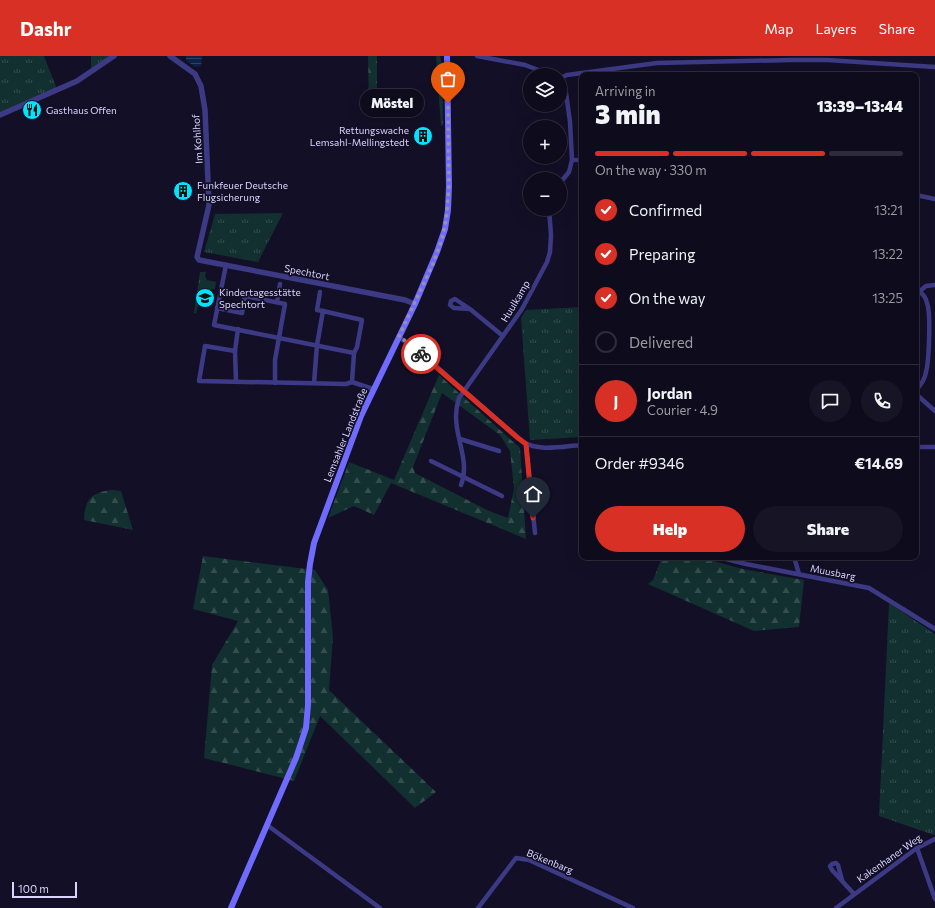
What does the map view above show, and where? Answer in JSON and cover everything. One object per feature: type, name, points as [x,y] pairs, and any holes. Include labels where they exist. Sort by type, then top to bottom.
[{"type":"main road","name":"Lemsahler Landstraße","points":[[231,908],[296,758],[306,728],[308,705],[308,582],[311,553],[353,436],[373,389],[415,304],[437,252],[444,229],[448,210],[449,186],[447,56]]},
{"type":"street","points":[[0,115],[77,81],[114,56]]},
{"type":"street","name":"Im Kohlhof","points":[[170,56],[195,74],[202,86],[209,205],[196,257]]},
{"type":"street","points":[[477,56],[535,68]]},
{"type":"street","points":[[591,72],[663,63],[827,60],[935,67]]},
{"type":"street","points":[[567,75],[579,74]]},
{"type":"street","points":[[567,99],[572,160],[567,174]]},
{"type":"street","points":[[572,160],[579,160]]},
{"type":"street","points":[[919,196],[935,199]]},
{"type":"street","name":"Huulkamp","points":[[464,478],[465,466],[456,415],[459,398],[526,303],[550,252],[551,235],[550,216]]},
{"type":"street","name":"Spechtort","points":[[196,257],[199,260],[399,299],[415,304]]},
{"type":"street","points":[[226,265],[214,325],[354,353]]},
{"type":"street","points":[[277,302],[280,284]]},
{"type":"street","points":[[919,290],[935,284]]},
{"type":"street","points":[[919,291],[926,298],[928,304],[926,372],[919,388]]},
{"type":"street","points":[[320,292],[317,310],[362,320],[357,347],[354,353],[352,382]]},
{"type":"street","points":[[217,308],[242,312],[245,296],[285,304],[275,360],[275,383]]},
{"type":"street","points":[[470,309],[503,336]]},
{"type":"street","points":[[314,384],[317,345],[323,311]]},
{"type":"street","points":[[236,381],[235,351],[238,329]]},
{"type":"street","points":[[399,336],[526,444],[540,447],[579,445]]},
{"type":"street","points":[[235,351],[205,346],[199,381],[314,384],[346,384],[352,382],[373,389]]},
{"type":"street","points":[[919,397],[935,411]]},
{"type":"street","points":[[460,439],[499,450]]},
{"type":"street","points":[[526,444],[535,533]]},
{"type":"street","points":[[919,447],[935,447]]},
{"type":"street","points":[[431,461],[502,496]]},
{"type":"street","points":[[461,485],[464,478]]},
{"type":"street","name":"Muusbarg","points":[[730,560],[869,588],[935,629]]},
{"type":"street","points":[[795,560],[799,574]]},
{"type":"street","points":[[267,825],[380,908]]},
{"type":"street","name":"Kakenhaner Weg","points":[[836,908],[917,848],[935,839]]},
{"type":"street","points":[[917,848],[935,898]]},
{"type":"street","name":"Bökenbarg","points":[[478,908],[506,869],[516,858],[529,860],[633,908]]},
{"type":"street","name":"Kakenhaner Weg","points":[[842,880],[854,894]]},
{"type":"green space","points":[[0,56],[44,56],[57,89],[0,115]]},
{"type":"green space","points":[[91,56],[110,56],[91,69]]},
{"type":"green space","points":[[368,56],[377,56],[377,93],[375,108],[372,110],[369,108]]},
{"type":"green space","points":[[436,56],[440,56],[442,65],[443,125],[441,126]]},
{"type":"green space","points":[[283,213],[258,262],[204,252],[215,214]]},
{"type":"green space","points":[[200,272],[206,272],[205,276],[207,280],[216,282],[215,289],[201,291],[196,314],[194,313]]},
{"type":"green space","points":[[579,307],[579,437],[530,440],[521,318],[526,310]]},
{"type":"green space","points":[[439,375],[520,448],[526,539],[391,483],[374,515],[354,506],[328,518],[349,462],[394,480]],"holes":[[[442,393],[500,435],[510,451],[514,488],[508,518],[489,511],[415,473],[413,467]]]},
{"type":"green space","points":[[113,490],[121,491],[133,530],[84,520],[88,501],[100,492]]},
{"type":"green space","points":[[203,556],[315,570],[328,590],[333,637],[329,690],[436,792],[415,808],[320,716],[294,781],[204,758],[212,665],[238,621],[193,609]]},
{"type":"green space","points":[[661,560],[710,560],[743,569],[804,580],[799,627],[754,631],[648,584],[653,580]]},
{"type":"green space","points":[[889,603],[935,634],[935,835],[879,816]]},
{"type":"water","points":[[186,56],[202,56],[201,66],[195,67],[186,60]]},
{"type":"way so far","points":[[421,354],[399,336],[433,264],[442,239],[446,220],[449,186],[448,103]]},
{"type":"place","name":"Möstel","points":[[448,103]]},
{"type":"place","name":"Gasthaus Offen","points":[[32,110]]},
{"type":"place","name":"Rettungswache Lemsahl-Mellingstedt","points":[[423,136]]},
{"type":"place","name":"Funkfeuer Deutsche Flugsicherung","points":[[183,191]]},
{"type":"place","name":"Kindertagesstätte Spechtort","points":[[205,298]]},
{"type":"route","points":[[421,354],[526,444],[533,518]]}]
